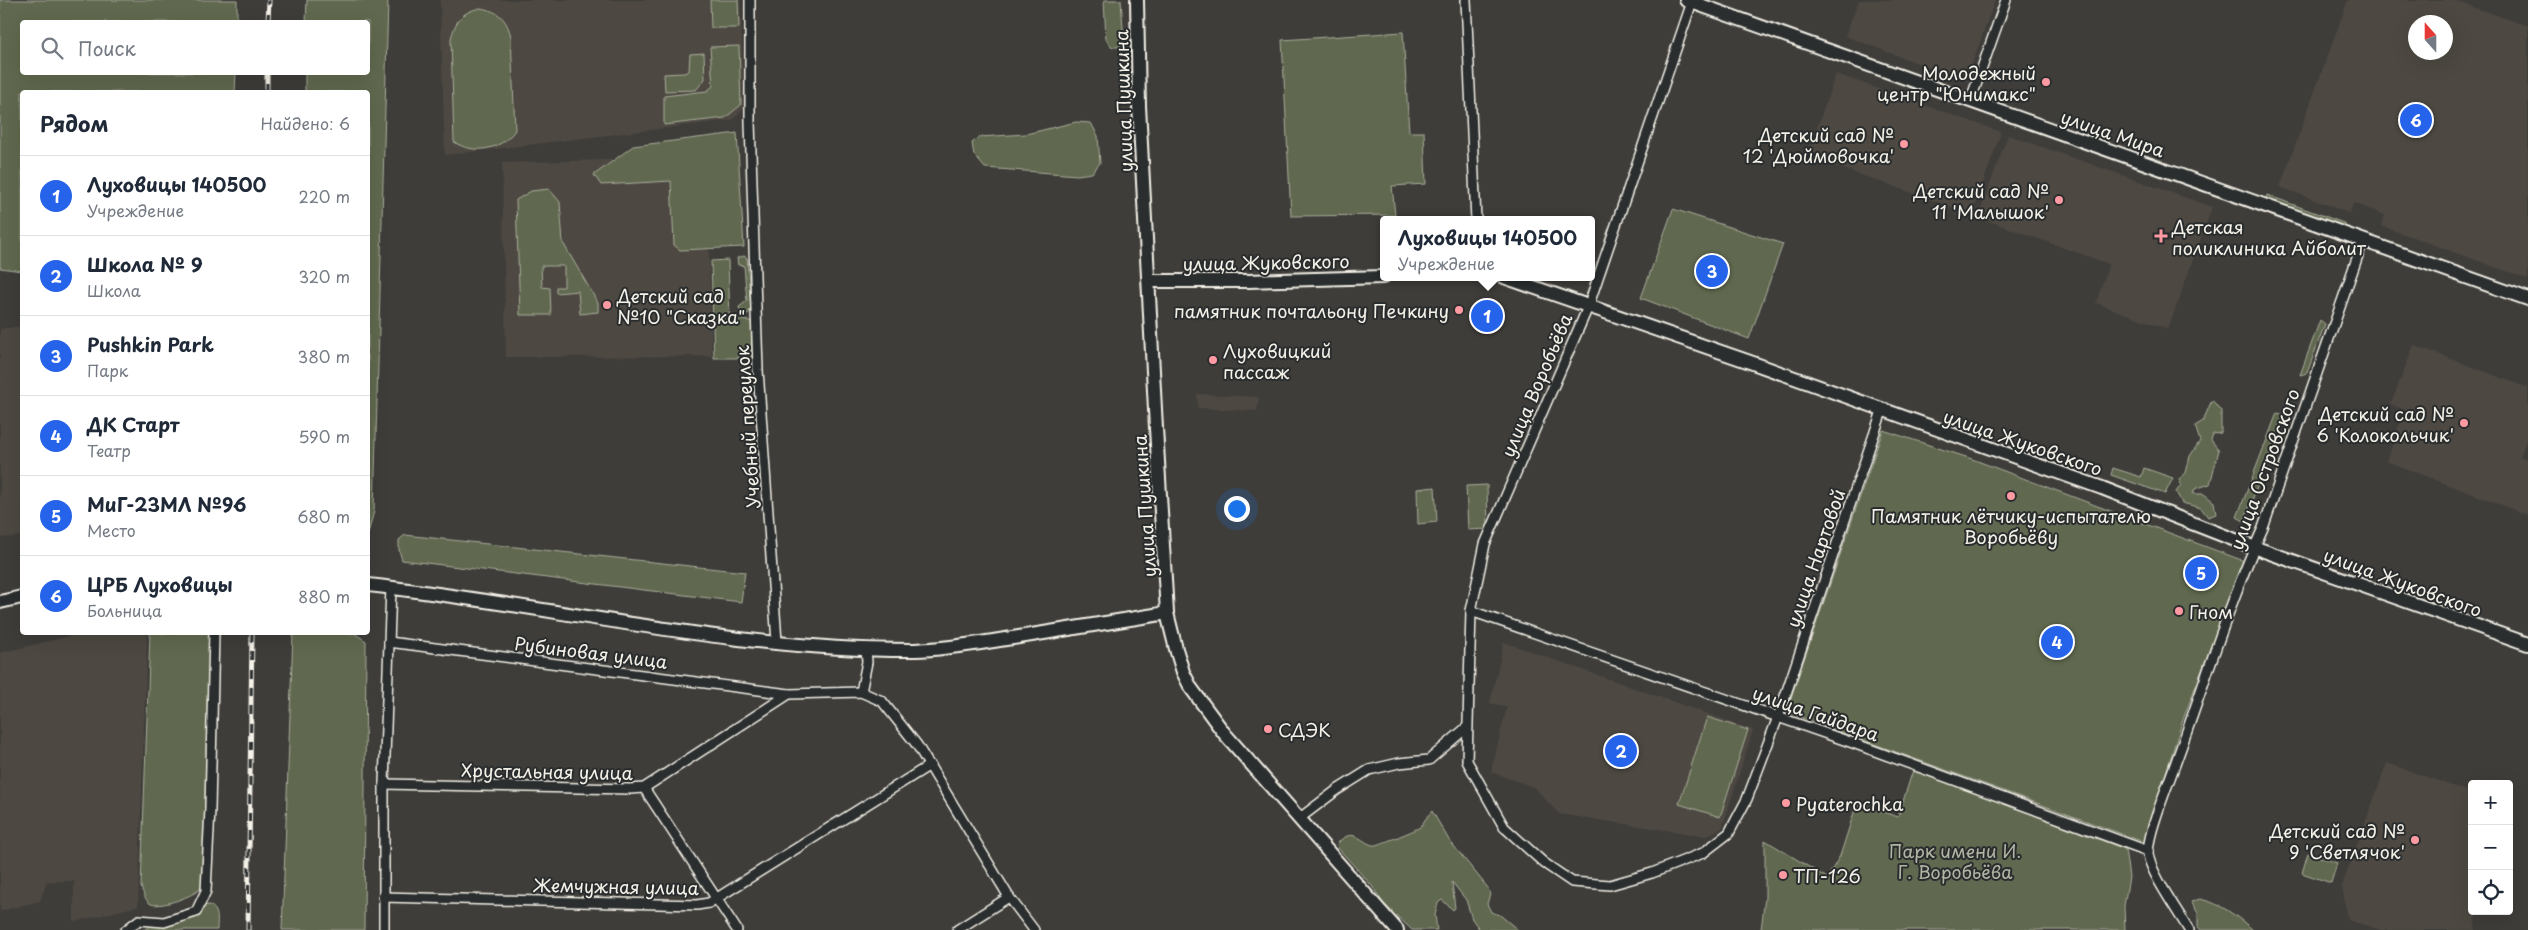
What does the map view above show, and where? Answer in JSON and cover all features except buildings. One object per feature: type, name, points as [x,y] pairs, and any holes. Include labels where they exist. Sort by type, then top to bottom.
[{"type":"street","name":"Учебный переулок","points":[[750,0],[750,122],[758,370],[777,642]]},
{"type":"street","name":"улица Пушкина","points":[[1137,0],[1139,106],[1168,613],[1183,672],[1224,733],[1397,930]]},
{"type":"street","points":[[1466,0],[1476,216]]},
{"type":"street","points":[[1970,102],[2006,0]]},
{"type":"street","name":"улица Мира","points":[[1689,1],[2528,299]]},
{"type":"street","name":"улица Воробьёва","points":[[1466,728],[1471,611],[1485,544],[1588,307],[1689,1]]},
{"type":"street","name":"улица Островского","points":[[2148,851],[2157,817],[2253,547],[2271,506],[2363,241]]},
{"type":"street","name":"улица Жуковского","points":[[1150,281],[1248,281],[1380,277]]},
{"type":"street","name":"улица Жуковского","points":[[1515,281],[2102,488],[2253,547],[2528,644]]},
{"type":"street","name":"улица Нартовой","points":[[1466,728],[1466,761],[1504,826],[1544,863],[1572,882],[1610,885],[1652,873],[1703,854],[1729,833],[1747,800],[1778,717],[1882,411]]},
{"type":"street","points":[[370,585],[552,613],[777,642],[866,649],[917,650],[968,645],[1168,613]]},
{"type":"street","points":[[384,930],[384,784],[391,587]]},
{"type":"street","points":[[0,602],[20,597]]},
{"type":"street","name":"улица Гайдара","points":[[1471,611],[1778,717],[2148,851]]},
{"type":"street","points":[[126,930],[139,920],[164,922],[196,912],[206,891],[214,635]]},
{"type":"street","name":"Рубиновая улица","points":[[389,642],[789,694]]},
{"type":"street","points":[[861,692],[867,662],[866,649]]},
{"type":"street","points":[[789,694],[861,692],[882,701],[917,745],[1009,897],[1034,930]]},
{"type":"street","name":"Хрустальная улица","points":[[384,784],[630,790],[644,788],[789,694]]},
{"type":"street","points":[[1300,818],[1337,790],[1370,770],[1399,763],[1429,760],[1466,728]]},
{"type":"street","name":"Жемчужная улица","points":[[383,897],[697,905],[716,899],[930,765]]},
{"type":"street","points":[[644,788],[737,930]]},
{"type":"street","points":[[2148,851],[2148,857],[2163,888],[2189,930]]},
{"type":"street","points":[[957,930],[1009,897]]},
{"type":"shaded area","points":[[440,0],[740,0],[745,108],[732,120],[445,155]]},
{"type":"shaded area","points":[[1859,0],[1995,0],[1966,81],[1845,36]]},
{"type":"shaded area","points":[[2348,0],[2452,0],[2528,26],[2528,279],[2382,226],[2385,215],[2354,203],[2349,213],[2280,187]]},
{"type":"shaded area","name":"Детский сад № 12 'Дюймовочка'","points":[[1836,74],[2001,132],[1972,214],[1807,156]]},
{"type":"shaded area","points":[[2008,135],[2212,207],[2168,329],[2096,303],[2109,264],[1978,217]]},
{"type":"shaded area","name":"Детский сад №10 \"Сказка\"","points":[[706,157],[712,356],[506,357],[502,163]]},
{"type":"shaded area","points":[[20,326],[20,536],[0,538],[0,329]]},
{"type":"shaded area","name":"Детский сад № 6 'Колокольчик'","points":[[2414,345],[2528,388],[2528,436],[2520,456],[2528,460],[2528,515],[2386,461],[2405,410],[2391,404]]},
{"type":"shaded area","points":[[1197,394],[1259,397],[1257,411],[1198,408]]},
{"type":"shaded area","points":[[74,635],[147,635],[138,906],[74,922],[74,881],[47,881],[40,901],[0,911],[0,653]]},
{"type":"shaded area","points":[[1504,642],[1753,730],[1722,828],[1705,836],[1559,814],[1534,787],[1491,772],[1507,707],[1490,703]]},
{"type":"shaded area","name":"Детский сад № 9 'Светлячок'","points":[[2387,763],[2468,792],[2468,915],[2477,915],[2475,930],[2381,930],[2348,920],[2342,886]]},
{"type":"green space","points":[[0,0],[237,0],[237,20],[20,20],[20,75],[236,75],[235,90],[20,90],[20,271],[0,268]]},
{"type":"green space","points":[[307,0],[388,0],[374,511],[370,526],[370,90],[305,90],[305,75],[370,75],[370,20],[306,20]]},
{"type":"green space","points":[[710,0],[738,0],[739,28],[711,28]]},
{"type":"green space","points":[[1104,0],[1121,0],[1124,42],[1119,47],[1112,47],[1106,39]]},
{"type":"green space","points":[[480,8],[492,11],[501,17],[507,25],[511,37],[515,130],[503,142],[495,146],[479,149],[462,146],[454,142],[451,39],[460,18],[468,12]]},
{"type":"green space","points":[[1403,32],[1409,132],[1424,132],[1426,184],[1392,186],[1395,215],[1291,216],[1282,40]]},
{"type":"green space","points":[[739,46],[741,105],[725,118],[664,125],[664,96],[707,91],[713,86],[710,47]]},
{"type":"green space","points":[[704,53],[705,79],[696,90],[665,91],[664,74],[689,71],[690,54]]},
{"type":"green space","points":[[1076,122],[1091,123],[1098,136],[1100,163],[1092,173],[1077,175],[985,168],[974,155],[972,143],[980,137],[1026,134]]},
{"type":"green space","points":[[737,133],[744,247],[680,250],[674,245],[671,181],[601,185],[594,175],[633,146]]},
{"type":"green space","points":[[549,189],[560,202],[563,243],[598,303],[598,312],[580,314],[578,291],[556,293],[556,287],[564,287],[564,266],[541,266],[542,287],[550,288],[551,315],[520,315],[516,200],[531,191]]},
{"type":"green space","points":[[2267,195],[2346,224],[2339,228],[2266,201]]},
{"type":"green space","points":[[1673,209],[1783,244],[1749,339],[1641,298]]},
{"type":"green space","points":[[744,256],[747,258],[751,309],[748,314],[741,313],[739,307],[747,301],[744,266],[738,265],[737,258]]},
{"type":"green space","points":[[728,260],[730,319],[750,321],[752,323],[751,356],[748,358],[714,358],[711,261]]},
{"type":"green space","points":[[2320,320],[2325,324],[2307,373],[2300,375]]},
{"type":"green space","points":[[2212,400],[2221,411],[2221,433],[2213,434],[2211,440],[2219,450],[2210,484],[2195,489],[2193,494],[2204,494],[2214,502],[2216,514],[2208,517],[2201,508],[2182,503],[2176,492],[2181,485],[2179,479],[2186,473],[2190,456],[2200,441],[2195,426],[2203,421]]},
{"type":"green space","points":[[2277,413],[2285,415],[2244,521],[2237,517]]},
{"type":"green space","name":"Парк имени И. Г. Воробьёва","points":[[1883,430],[1972,459],[2244,561],[2182,722],[2144,842],[1786,712]]},
{"type":"green space","points":[[2113,468],[2141,477],[2144,468],[2173,478],[2165,494],[2111,475]]},
{"type":"green space","points":[[1487,485],[1488,529],[1468,530],[1466,486]]},
{"type":"green space","points":[[1435,487],[1437,522],[1418,524],[1417,489]]},
{"type":"green space","points":[[405,535],[745,572],[741,602],[402,560],[399,540]]},
{"type":"green space","points":[[150,635],[211,635],[213,851],[211,866],[201,888],[177,900],[156,905],[151,904],[144,896],[141,887]]},
{"type":"green space","points":[[293,635],[357,635],[366,641],[364,930],[282,930]]},
{"type":"green space","points":[[1707,717],[1748,730],[1720,817],[1679,804]]},
{"type":"green space","name":"Парк имени И. Г. Воробьёва","points":[[1913,770],[2125,849],[2129,877],[2124,906],[2125,930],[1761,930],[1765,897],[1765,840],[1827,878],[1840,856],[1857,803],[1898,817]]},
{"type":"green space","points":[[1432,811],[1449,840],[1488,888],[1490,894],[1487,904],[1491,912],[1500,915],[1518,930],[1480,930],[1472,919],[1466,900],[1452,882],[1455,908],[1453,910],[1442,900],[1438,903],[1435,915],[1437,930],[1412,930],[1383,903],[1372,886],[1338,848],[1337,844],[1343,838],[1349,836],[1358,837],[1371,845],[1391,840],[1420,827]]},
{"type":"green space","points":[[2308,853],[2337,863],[2331,883],[2302,873]]},
{"type":"green space","points":[[2200,899],[2228,911],[2253,930],[2201,930],[2198,927],[2198,913],[2191,902]]},
{"type":"green space","points":[[209,905],[216,912],[217,930],[144,930],[175,914]]},
{"type":"railway","points":[[268,20],[269,0]]},
{"type":"railway","points":[[267,75],[267,90]]},
{"type":"railway","points":[[248,930],[252,635]]},
{"type":"place","name":"Молодежный центр \"Юнимакс\"","points":[[2046,82]]},
{"type":"place","name":"ЦРБ Луховицы","points":[[2416,120]]},
{"type":"place","name":"Детский сад № 12 'Дюймовочка'","points":[[1904,144]]},
{"type":"place","name":"Детский сад № 11 'Малышок'","points":[[2059,200]]},
{"type":"place","name":"Детская поликлиника Айболит","points":[[2161,236]]},
{"type":"place","name":"Pushkin Park","points":[[1712,271]]},
{"type":"place","name":"Детский сад №10 \"Сказка\"","points":[[607,305]]},
{"type":"place","name":"памятник почтальону Печкину","points":[[1459,310]]},
{"type":"place","name":"Луховицы 140500","points":[[1487,316]]},
{"type":"place","name":"Луховицкий пассаж","points":[[1213,360]]},
{"type":"place","name":"Детский сад № 6 'Колокольчик'","points":[[2464,423]]},
{"type":"place","name":"Памятник лётчику-испытателю Воробьёву","points":[[2011,496]]},
{"type":"place","name":"МиГ-23МЛ №96","points":[[2201,573]]},
{"type":"place","name":"Гном","points":[[2179,611]]},
{"type":"place","name":"ДК Старт","points":[[2057,642]]},
{"type":"place","name":"СДЭК","points":[[1268,729]]},
{"type":"place","name":"Школа № 9","points":[[1621,751]]},
{"type":"place","name":"Pyaterochka","points":[[1786,803]]},
{"type":"place","name":"Детский сад № 9 'Светлячок'","points":[[2415,840]]},
{"type":"place","name":"ТП-126","points":[[1783,875]]}]
